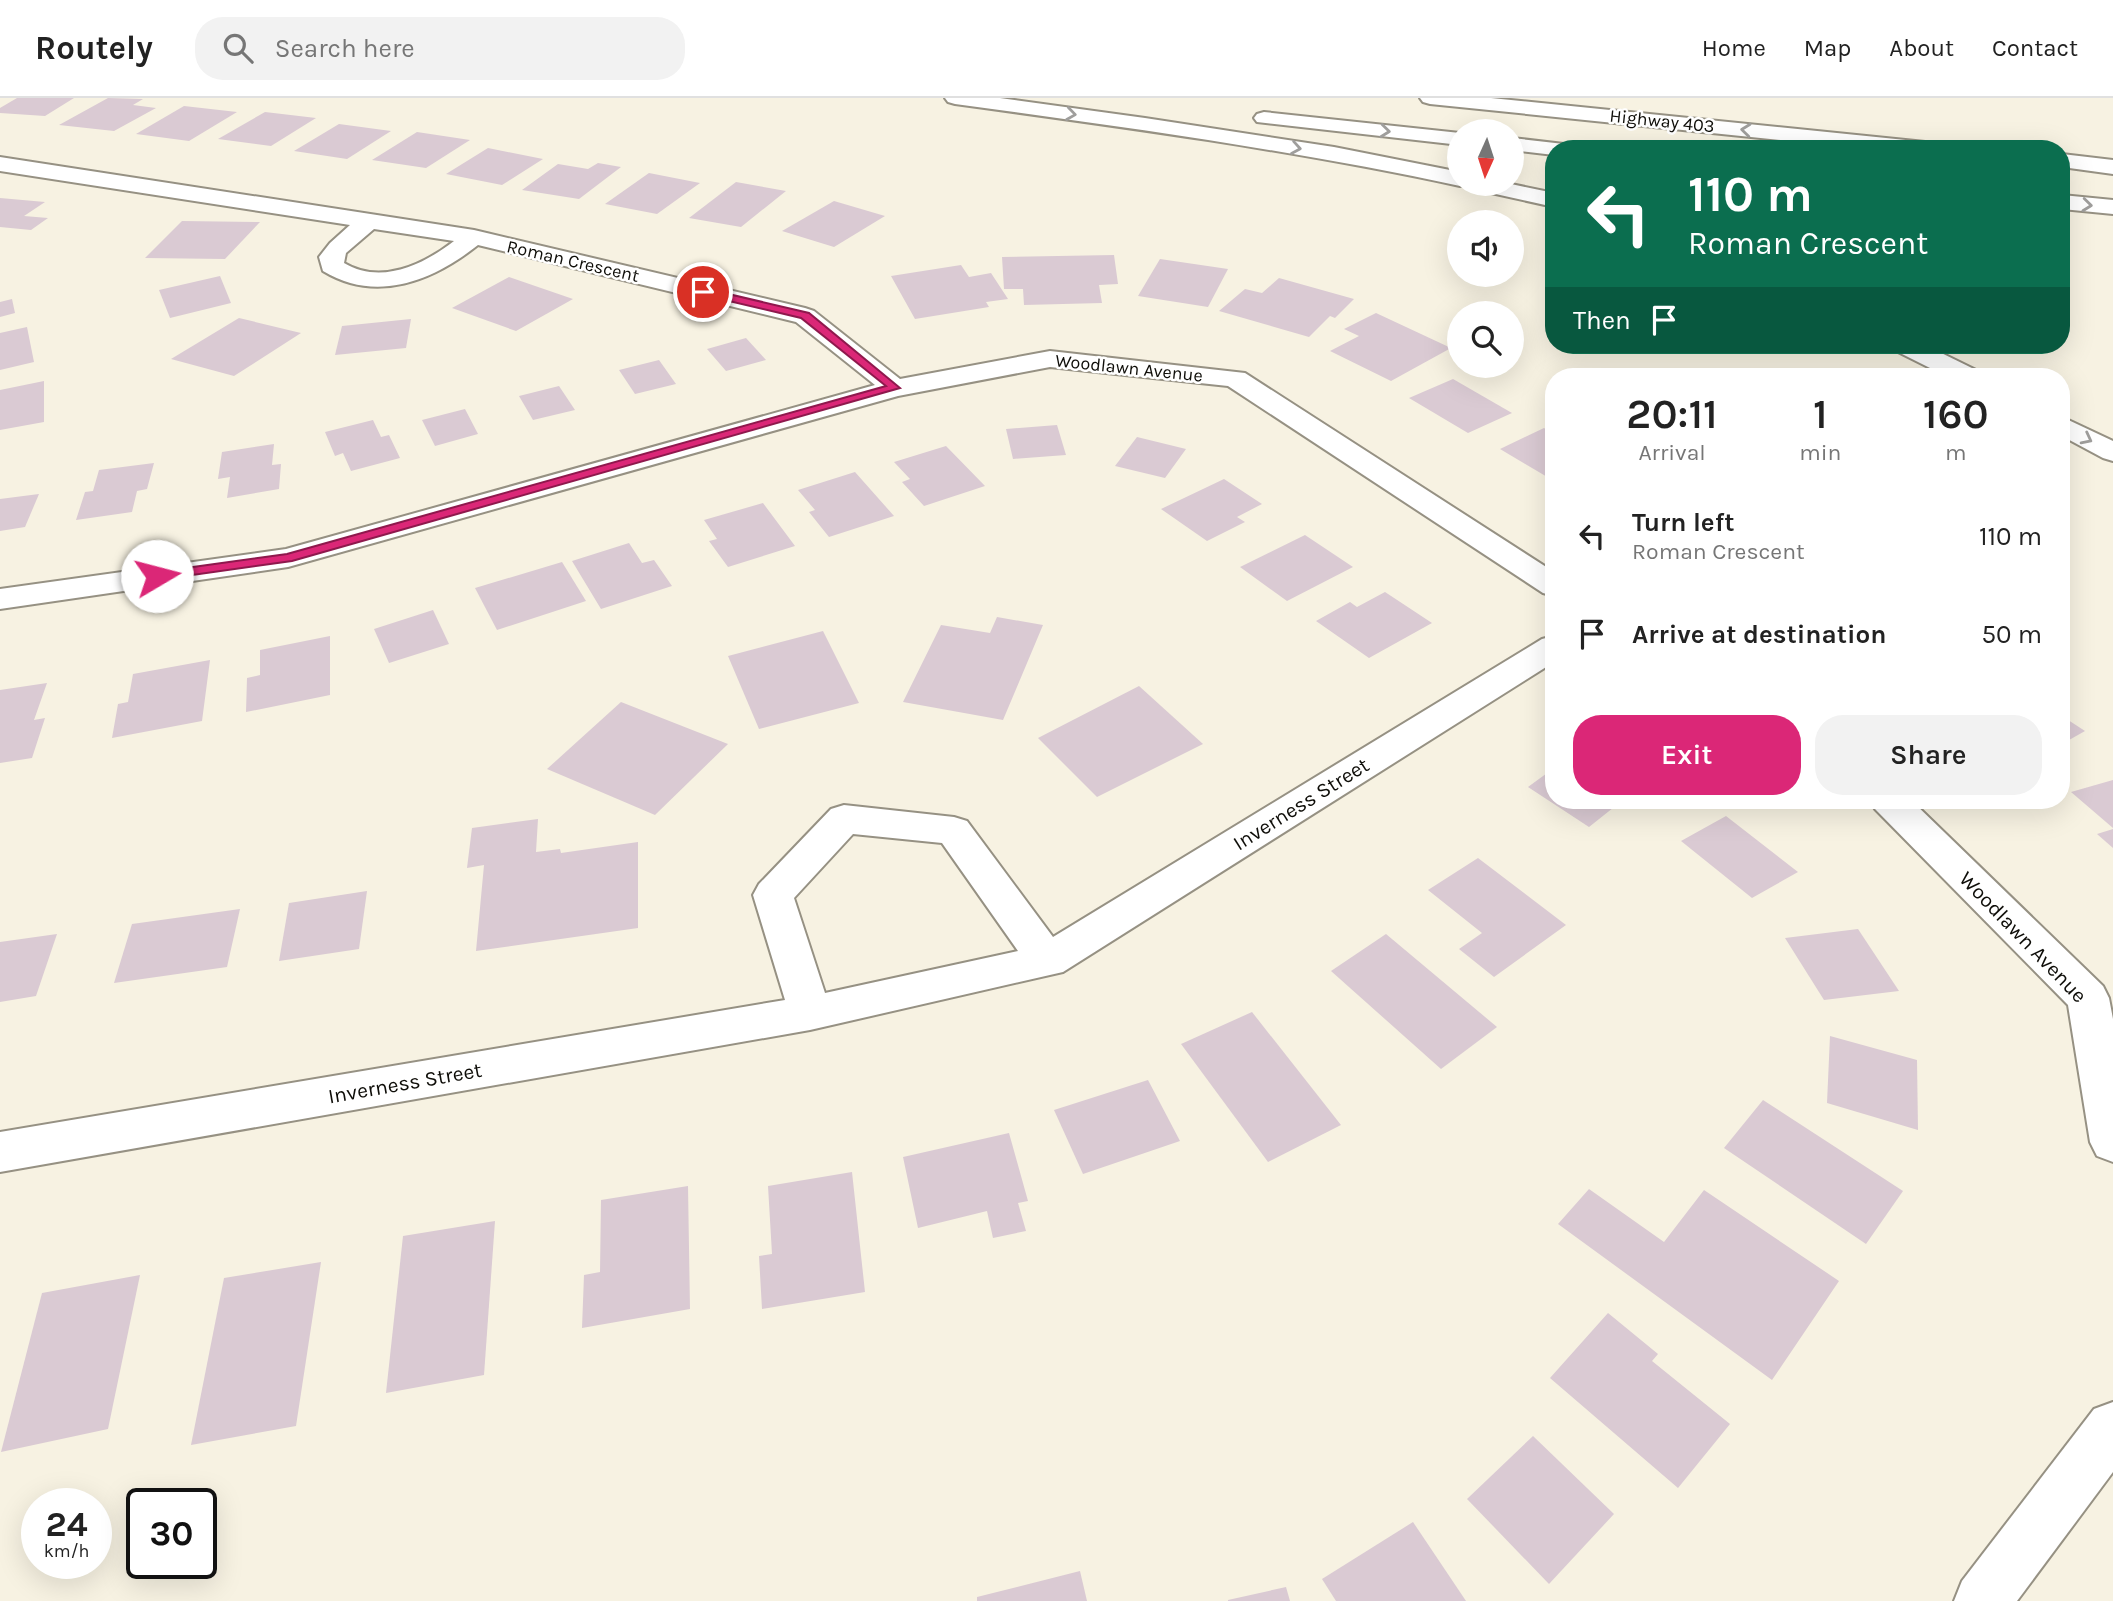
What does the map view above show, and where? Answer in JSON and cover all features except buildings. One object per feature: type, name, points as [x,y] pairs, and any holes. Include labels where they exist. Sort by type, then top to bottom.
[{"type":"main road","points":[[955,98],[1223,135],[1447,176]]},
{"type":"main road","points":[[1074,98],[1198,111]]},
{"type":"main road","name":"Highway 403","points":[[1430,98],[1846,140]]},
{"type":"main road","points":[[1239,115],[1447,138]]},
{"type":"main road","points":[[1524,145],[1545,148]]},
{"type":"main road","points":[[2070,162],[2113,167]]},
{"type":"main road","name":"Roman Crescent","points":[[0,164],[474,237],[805,316],[895,388]]},
{"type":"main road","points":[[1524,193],[1545,198]]},
{"type":"main road","points":[[2070,203],[2113,207]]},
{"type":"main road","points":[[370,220],[331,257],[332,266],[341,273],[376,279],[419,272],[437,264],[474,237]]},
{"type":"main road","points":[[1923,354],[1950,368]]},
{"type":"main road","name":"Woodlawn Avenue","points":[[0,599],[288,558],[895,388],[1050,359],[1235,379],[1545,580]]},
{"type":"main road","points":[[2070,429],[2113,452]]},
{"type":"main road","name":"Inverness Street","points":[[0,1152],[810,1013],[1048,961],[1545,653]]},
{"type":"main road","name":"Woodlawn Avenue","points":[[1897,809],[2088,998],[2113,1142]]},
{"type":"main road","points":[[810,1013],[773,895],[844,820],[954,831],[1048,961]]},
{"type":"main road","points":[[1982,1601],[2113,1428]]},
{"type":"route","points":[[157,576],[288,558],[895,388],[805,316],[703,292]]}]
